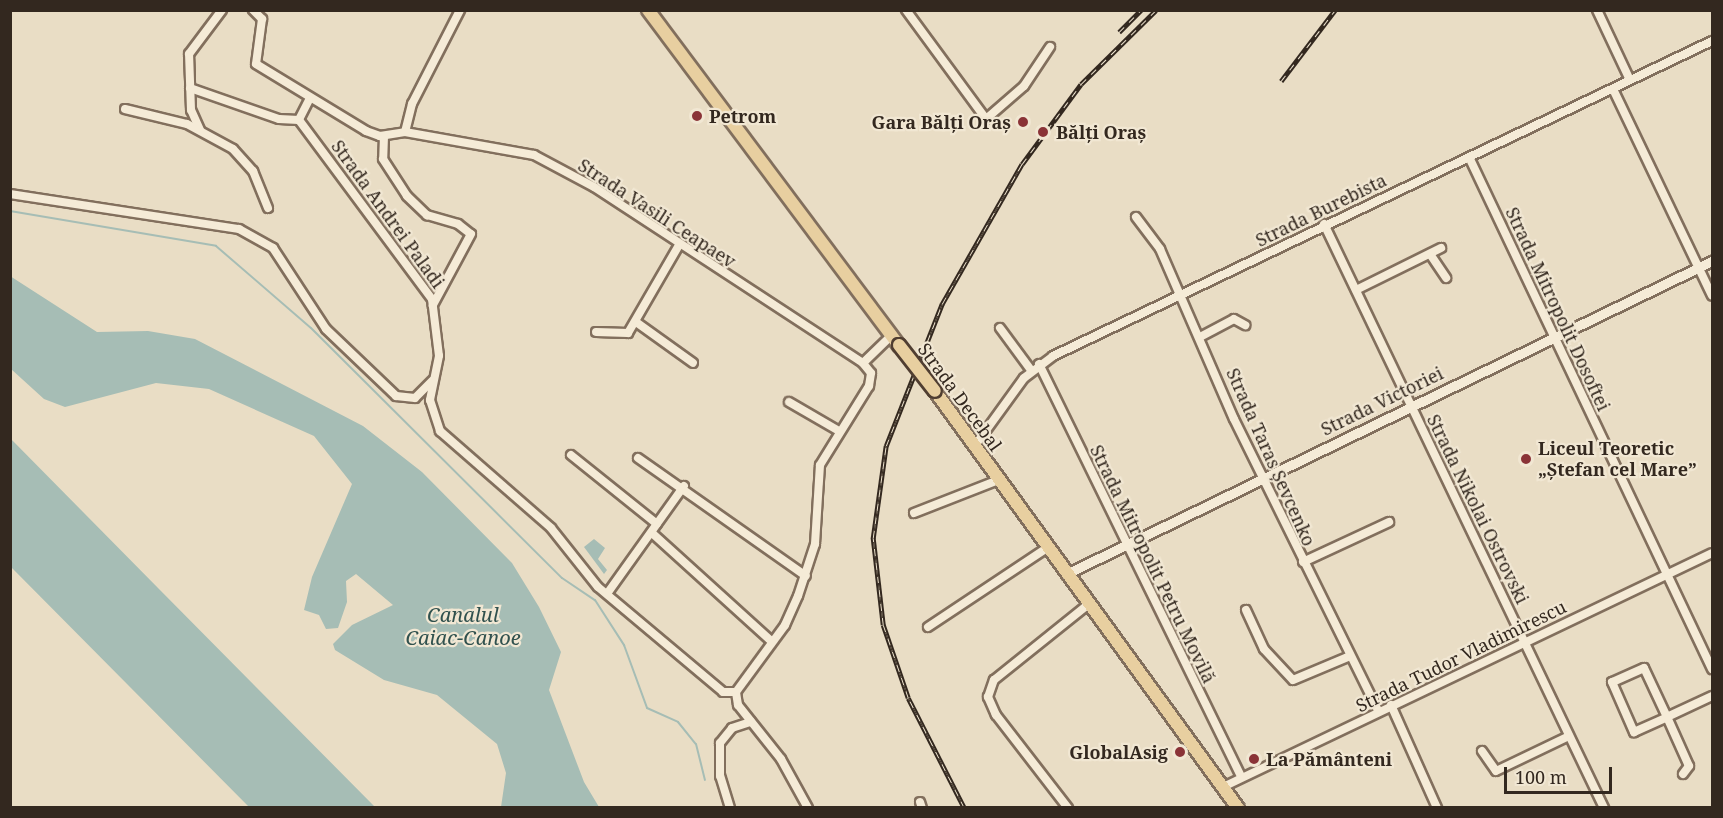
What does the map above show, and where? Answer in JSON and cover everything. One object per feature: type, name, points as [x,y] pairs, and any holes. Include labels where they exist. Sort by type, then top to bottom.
[{"type":"main road","name":"Strada Decebal","points":[[648,10],[935,391],[1047,548],[1238,807]]},
{"type":"street","points":[[203,133],[193,119],[189,88],[190,50],[222,10]]},
{"type":"street","points":[[254,10],[261,16],[256,64],[310,98],[384,136],[383,159],[409,199],[427,215],[470,232],[453,277],[433,307]]},
{"type":"street","points":[[405,132],[412,104],[460,10]]},
{"type":"street","points":[[906,10],[986,119],[1024,86],[1050,47]]},
{"type":"street","points":[[1597,10],[1630,80]]},
{"type":"street","name":"Strada Burebista","points":[[974,447],[1031,370],[1039,364],[1324,224],[1713,41]]},
{"type":"street","points":[[189,88],[279,119],[299,120],[310,98]]},
{"type":"street","points":[[1613,89],[1713,296]]},
{"type":"street","points":[[125,109],[203,133],[244,158],[268,207]]},
{"type":"street","name":"Strada Andrei Paladi","points":[[299,120],[431,295],[438,368],[433,380]]},
{"type":"street","name":"Strada Vasili Ceapaev","points":[[384,136],[405,132],[534,155],[594,187],[679,245],[863,363]]},
{"type":"street","name":"Strada Mitropolit Dosoftei","points":[[1469,157],[1713,669]]},
{"type":"street","points":[[10,194],[239,229],[273,248],[326,329],[396,396],[415,398],[433,380]]},
{"type":"street","name":"Strada Taras Șevcenko","points":[[1136,217],[1156,240],[1261,477],[1378,711]]},
{"type":"street","name":"Strada Nikolai Ostrovski","points":[[1324,224],[1604,807]]},
{"type":"street","points":[[596,332],[622,335],[636,321],[679,245]]},
{"type":"street","points":[[1356,290],[1441,248]]},
{"type":"street","points":[[1430,254],[1446,278]]},
{"type":"street","name":"Strada Victoriei","points":[[1066,574],[1261,477],[1713,261]]},
{"type":"street","points":[[1200,337],[1234,319],[1245,324]]},
{"type":"street","points":[[636,321],[693,363]]},
{"type":"street","points":[[1000,328],[1031,370]]},
{"type":"street","points":[[736,692],[772,642],[806,576],[815,544],[820,465],[872,377],[863,363],[896,340]]},
{"type":"street","name":"Strada Mitropolit Petru Movilă","points":[[1039,364],[1241,777]]},
{"type":"street","points":[[433,380],[430,400],[440,431],[551,528],[598,587],[609,591],[723,692],[736,692]]},
{"type":"street","points":[[789,402],[839,431]]},
{"type":"street","points":[[571,455],[657,524]]},
{"type":"street","points":[[638,459],[684,486],[806,576]]},
{"type":"street","points":[[914,513],[998,480]]},
{"type":"street","points":[[609,591],[684,486]]},
{"type":"street","points":[[1303,562],[1389,522]]},
{"type":"street","points":[[652,533],[772,642]]},
{"type":"street","points":[[928,627],[1047,548]]},
{"type":"street","name":"Strada Tudor Vladimirescu","points":[[1223,787],[1713,553]]},
{"type":"street","points":[[1068,807],[996,715],[988,697],[994,680],[1089,604]]},
{"type":"street","points":[[1246,610],[1264,649],[1295,681],[1350,656]]},
{"type":"street","points":[[1683,774],[1689,765],[1667,717],[1644,668],[1612,682],[1634,732],[1667,717],[1713,696]]},
{"type":"street","points":[[736,692],[751,722],[781,759],[808,807]]},
{"type":"street","points":[[1391,705],[1437,807]]},
{"type":"street","points":[[730,807],[720,776],[720,743],[732,728],[751,722]]},
{"type":"street","points":[[1482,751],[1496,771],[1569,736]]},
{"type":"water","name":"Canalul Caiac-Canoe","points":[[10,276],[97,332],[148,331],[195,339],[363,426],[422,472],[512,563],[539,607],[561,652],[549,690],[584,782],[599,807],[501,807],[506,773],[497,744],[437,695],[384,680],[335,650],[333,644],[352,625],[393,605],[356,574],[346,581],[347,602],[338,628],[326,629],[319,615],[304,610],[312,577],[352,484],[314,436],[209,389],[156,383],[65,407],[44,399],[11,369]]},
{"type":"water","points":[[10,438],[375,807],[249,807],[11,567]]},
{"type":"water","points":[[594,539],[605,548],[598,559],[607,570],[604,574],[584,547]]},
{"type":"waterway","points":[[10,211],[216,246],[311,328],[562,578],[595,600],[624,645],[647,708],[678,722],[696,744],[705,780]]},
{"type":"railway","points":[[1119,32],[1141,10]]},
{"type":"railway","points":[[964,808],[908,698],[883,625],[873,538],[886,446],[942,304],[1022,164],[1081,84],[1156,10]]},
{"type":"railway","points":[[1281,81],[1335,10]]},
{"type":"place","name":"Petrom","points":[[697,116]]},
{"type":"place","name":"Gara Bălți Oraș","points":[[1023,122]]},
{"type":"place","name":"Bălți Oraș","points":[[1043,132]]},
{"type":"place","name":"Liceul Teoretic „Ștefan cel Mare”","points":[[1526,459]]},
{"type":"place","name":"GlobalAsig","points":[[1180,752]]},
{"type":"place","name":"La Pământeni","points":[[1254,759]]}]
